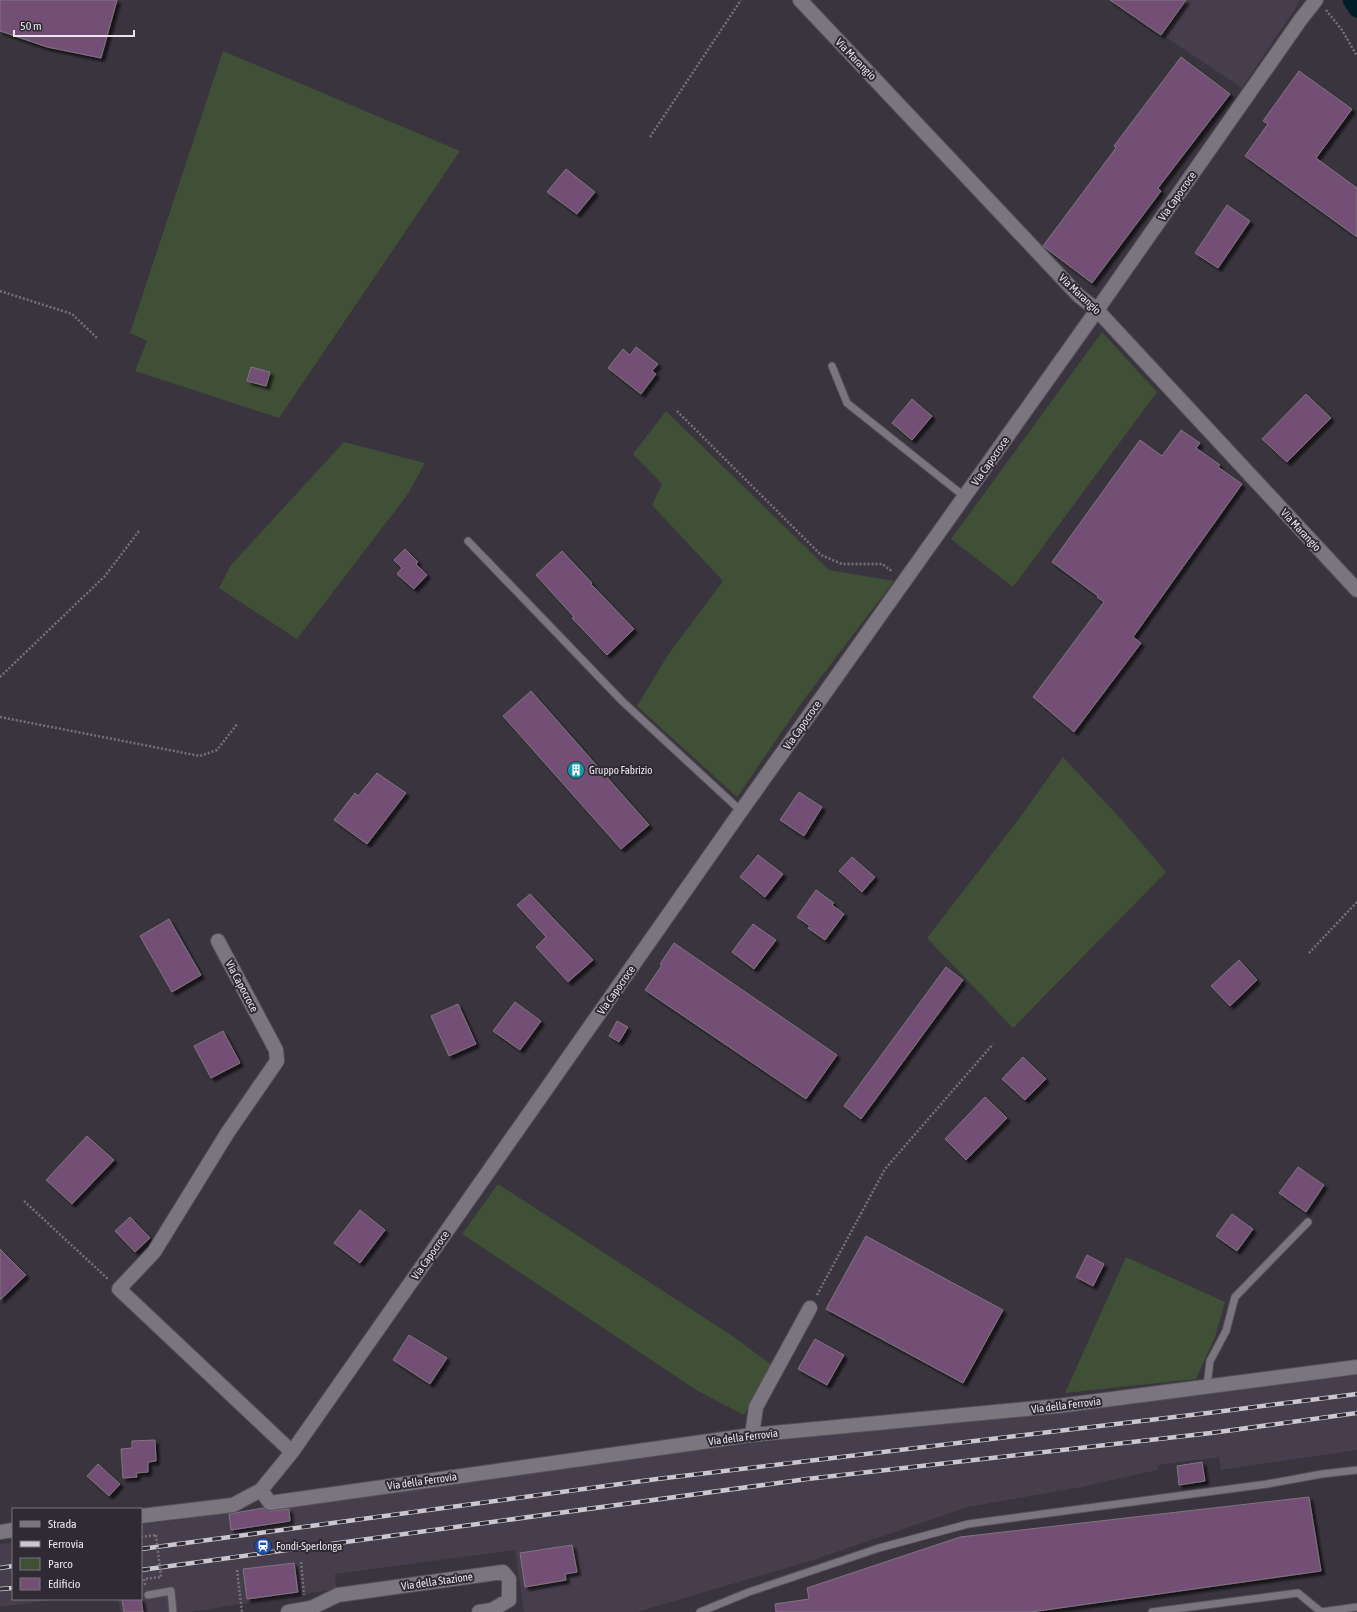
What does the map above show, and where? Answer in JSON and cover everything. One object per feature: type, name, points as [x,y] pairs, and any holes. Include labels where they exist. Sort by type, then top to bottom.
[{"type":"street","name":"Via Marangio","points":[[800,0],[1079,296],[1098,310],[1357,590]]},
{"type":"street","name":"Via Capocroce","points":[[261,1490],[292,1452],[741,811],[1098,310],[1301,19],[1320,3]]},
{"type":"street","name":"Via Capocroce","points":[[119,1289],[154,1252],[228,1132],[277,1061],[276,1050],[218,941]]},
{"type":"street","points":[[119,1289],[292,1452]]},
{"type":"street","points":[[752,1435],[756,1407],[810,1308]]},
{"type":"street","name":"Via della Ferrovia","points":[[261,1490],[270,1503],[752,1435],[1058,1406],[1357,1367]]},
{"type":"street","points":[[142,1516],[233,1505],[261,1490]]},
{"type":"street","points":[[0,1532],[12,1530]]},
{"type":"street","name":"Via della Stazione","points":[[288,1612],[310,1610],[338,1595],[503,1572],[509,1579],[509,1600],[492,1610],[479,1612]]},
{"type":"lane","points":[[832,366],[847,403],[965,497]]},
{"type":"lane","points":[[468,541],[622,701],[741,811]]},
{"type":"lane","points":[[1207,1386],[1210,1360],[1226,1331],[1235,1297],[1308,1222]]},
{"type":"lane","points":[[700,1612],[749,1592],[878,1548],[968,1524],[1357,1470]]},
{"type":"lane","points":[[148,1595],[171,1591],[173,1612]]},
{"type":"lane","points":[[1152,1612],[1298,1593],[1321,1612],[1357,1607]]},
{"type":"path","points":[[650,137],[741,0]]},
{"type":"path","points":[[1320,3],[1342,30],[1357,56]]},
{"type":"path","points":[[0,291],[72,314],[98,339]]},
{"type":"path","points":[[677,411],[821,554],[842,564],[882,564],[906,580]]},
{"type":"path","points":[[0,677],[106,576],[139,531]]},
{"type":"path","points":[[0,718],[200,756],[217,750],[238,723]]},
{"type":"path","points":[[1309,953],[1357,902]]},
{"type":"path","points":[[810,1308],[886,1169],[993,1044]]},
{"type":"path","points":[[24,1201],[119,1289]]},
{"type":"path","points":[[142,1537],[156,1535],[161,1577]]},
{"type":"path","points":[[301,1562],[310,1610]]},
{"type":"path","points":[[236,1570],[242,1612]]},
{"type":"shaded area","points":[[1110,0],[1299,0],[1300,1],[1242,88]]},
{"type":"shaded area","points":[[1357,1375],[1357,1450],[1221,1470],[1219,1457],[1159,1465],[1157,1470],[1082,1487],[968,1507],[810,1561],[637,1612],[524,1612],[515,1550],[335,1574],[336,1589],[191,1612],[121,1612],[118,1600],[142,1600],[142,1525],[642,1456],[1244,1390]]},
{"type":"shaded area","points":[[12,1543],[12,1600],[50,1600],[0,1607],[0,1544]]},
{"type":"green space","points":[[223,51],[460,151],[279,418],[135,371],[147,341],[130,333]]},
{"type":"green space","points":[[1102,332],[1157,392],[1013,587],[951,539]]},
{"type":"green space","points":[[666,411],[829,570],[894,581],[805,698],[737,797],[637,706],[668,655],[723,581],[652,505],[662,484],[633,454]]},
{"type":"green space","points":[[344,442],[425,463],[408,494],[297,639],[219,588],[231,565]]},
{"type":"green space","points":[[1063,757],[1121,819],[1166,872],[1013,1028],[927,938],[1021,816]]},
{"type":"green space","points":[[498,1184],[731,1335],[772,1365],[744,1415],[696,1390],[462,1234]]},
{"type":"green space","points":[[1126,1257],[1225,1302],[1215,1337],[1196,1379],[1065,1393]]},
{"type":"building","points":[[0,0],[117,0],[101,58],[47,47],[0,31]]},
{"type":"building","points":[[1110,0],[1186,0],[1161,35]]},
{"type":"building","points":[[1181,57],[1230,94],[1158,188],[1161,191],[1092,283],[1043,246],[1116,148],[1114,146]]},
{"type":"building","points":[[1299,71],[1352,109],[1316,158],[1357,188],[1357,237],[1245,156],[1268,124],[1263,121]]},
{"type":"building","points":[[566,169],[595,192],[577,214],[547,192]]},
{"type":"building","points":[[1227,205],[1250,221],[1218,268],[1195,253]]},
{"type":"building","points":[[636,347],[658,364],[652,371],[656,374],[641,394],[608,368],[623,349],[630,355]]},
{"type":"building","points":[[251,367],[270,372],[266,386],[247,381]]},
{"type":"building","points":[[1306,394],[1331,418],[1287,462],[1262,439]]},
{"type":"building","points":[[912,399],[932,416],[912,440],[892,423]]},
{"type":"building","points":[[1181,430],[1200,443],[1196,448],[1220,465],[1218,467],[1242,484],[1133,637],[1141,643],[1074,732],[1033,697],[1104,602],[1052,562],[1140,440],[1162,456]]},
{"type":"building","points":[[405,549],[418,562],[416,564],[427,575],[414,589],[397,574],[402,568],[394,560]]},
{"type":"building","points":[[562,551],[634,629],[607,655],[572,618],[574,617],[536,575]]},
{"type":"building","name":"Gruppo Fabrizio","points":[[531,691],[649,825],[621,849],[503,716]]},
{"type":"building","points":[[377,773],[406,793],[367,844],[334,820],[355,793],[358,796]]},
{"type":"building","points":[[799,792],[822,807],[804,836],[780,820]]},
{"type":"building","points":[[758,855],[783,874],[765,897],[740,877]]},
{"type":"building","points":[[852,857],[875,877],[862,892],[839,871]]},
{"type":"building","points":[[816,890],[834,903],[832,905],[844,914],[825,940],[808,928],[810,926],[797,917]]},
{"type":"building","points":[[530,894],[593,960],[568,982],[536,947],[546,937],[517,905]]},
{"type":"building","points":[[169,919],[201,975],[172,992],[140,936]]},
{"type":"building","points":[[753,924],[776,940],[754,969],[732,952]]},
{"type":"building","points":[[674,943],[837,1055],[806,1099],[645,990],[662,965],[660,964]]},
{"type":"building","points":[[1239,960],[1257,980],[1230,1006],[1211,986]]},
{"type":"building","points":[[946,967],[963,980],[861,1119],[844,1106]]},
{"type":"building","points":[[515,1002],[541,1021],[520,1050],[493,1031]]},
{"type":"building","points":[[458,1004],[476,1044],[449,1056],[431,1016]]},
{"type":"building","points":[[617,1021],[628,1027],[619,1042],[609,1036]]},
{"type":"building","points":[[223,1031],[240,1063],[211,1078],[194,1046]]},
{"type":"building","points":[[1023,1057],[1046,1079],[1025,1100],[1002,1079]]},
{"type":"building","points":[[985,1097],[1007,1118],[966,1160],[945,1139]]},
{"type":"building","points":[[87,1136],[114,1160],[72,1204],[46,1180]]},
{"type":"building","points":[[1298,1167],[1324,1185],[1306,1212],[1279,1193]]},
{"type":"building","points":[[360,1210],[385,1230],[360,1263],[334,1243]]},
{"type":"building","points":[[1232,1214],[1253,1229],[1237,1251],[1216,1236]]},
{"type":"building","points":[[130,1217],[150,1238],[135,1252],[115,1231]]},
{"type":"building","points":[[866,1236],[1003,1310],[963,1383],[826,1309]]},
{"type":"building","points":[[0,1249],[26,1275],[0,1300]]},
{"type":"building","points":[[1087,1255],[1104,1264],[1093,1286],[1076,1277]]},
{"type":"building","points":[[409,1335],[447,1358],[430,1384],[393,1360]]},
{"type":"building","points":[[815,1339],[844,1355],[827,1385],[798,1369]]},
{"type":"building","points":[[155,1440],[156,1461],[148,1462],[148,1472],[136,1473],[137,1477],[123,1478],[121,1449],[132,1448],[132,1441]]},
{"type":"building","points":[[1202,1462],[1205,1481],[1179,1485],[1177,1466]]},
{"type":"building","points":[[98,1464],[120,1484],[109,1496],[87,1476]]},
{"type":"building","points":[[1309,1497],[1321,1571],[1031,1612],[776,1612],[775,1604],[809,1599],[807,1588],[960,1537]]},
{"type":"building","points":[[263,1508],[271,1511],[289,1509],[290,1521],[231,1530],[229,1514]]},
{"type":"building","points":[[572,1545],[577,1572],[565,1574],[566,1580],[525,1587],[520,1553]]},
{"type":"building","name":"Fondi-Sperlonga","points":[[294,1563],[298,1592],[247,1599],[243,1569]]},
{"type":"building","points":[[122,1600],[141,1600],[143,1612],[124,1612]]},
{"type":"waterway","points":[[1351,0],[1357,9]]},
{"type":"railway","points":[[142,1549],[657,1479],[1357,1394]]},
{"type":"railway","points":[[142,1570],[807,1479],[1211,1433],[1357,1413]]},
{"type":"railway","points":[[0,1568],[12,1566]]},
{"type":"railway","points":[[0,1589],[12,1588]]},
{"type":"place","name":"Gruppo Fabrizio","points":[[576,770]]},
{"type":"place","name":"Fondi-Sperlonga","points":[[263,1546]]}]
